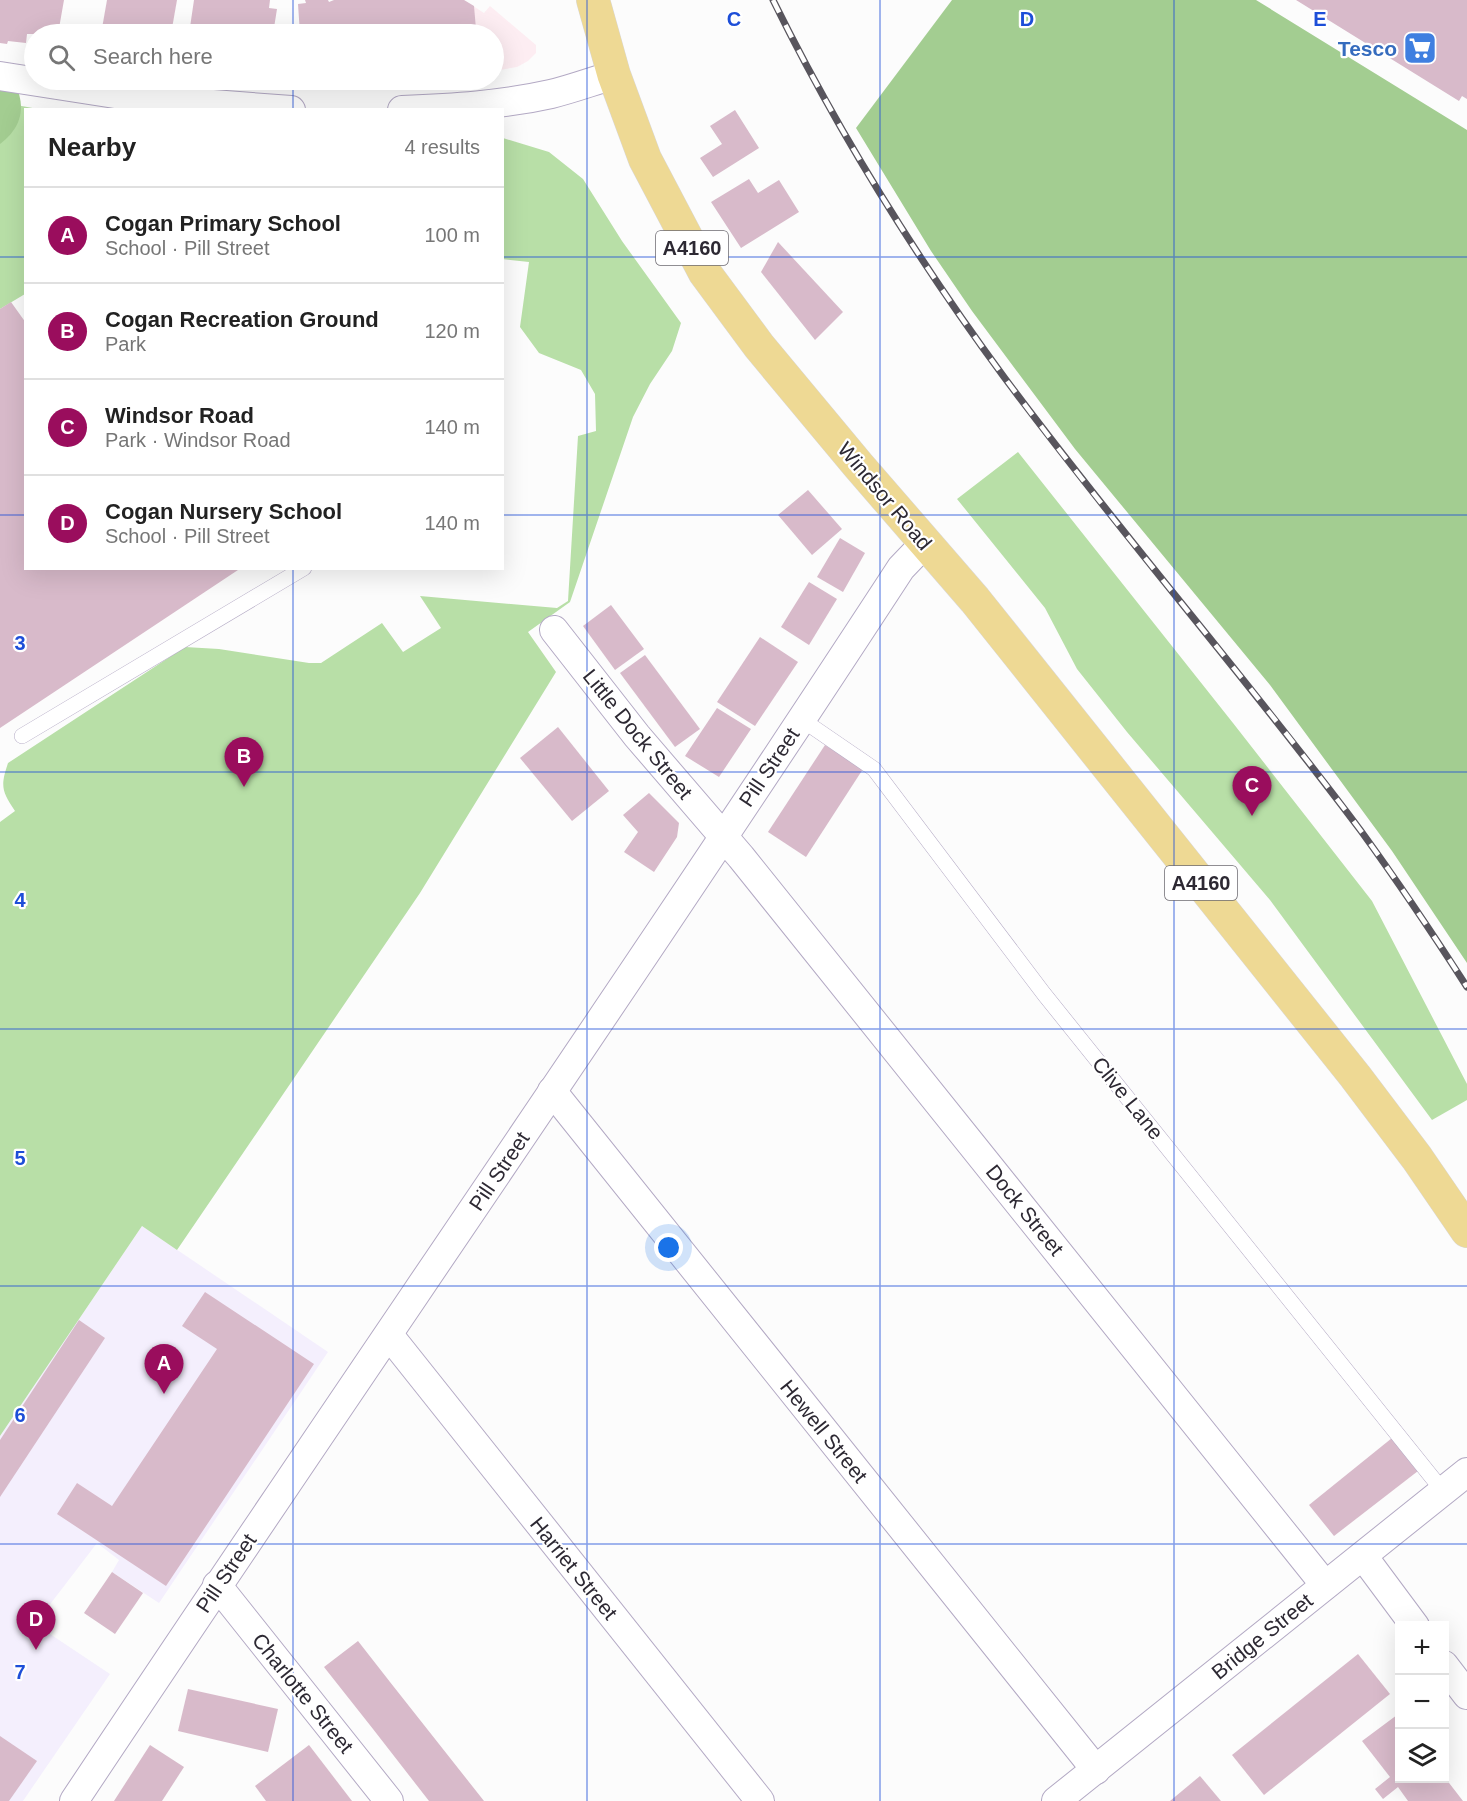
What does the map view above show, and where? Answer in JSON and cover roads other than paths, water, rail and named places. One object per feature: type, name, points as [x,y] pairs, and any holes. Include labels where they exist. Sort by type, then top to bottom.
[{"type":"main road","name":"A4160","points":[[593,0],[614,75]]},
{"type":"main road","name":"Windsor Road","points":[[614,75],[645,159],[705,273],[759,346],[989,617],[1355,1076],[1417,1158],[1467,1231]]},
{"type":"street","points":[[0,75],[24,80]]},
{"type":"street","points":[[442,108],[520,100],[614,75]]},
{"type":"street","points":[[76,90],[147,104],[243,108]]},
{"type":"street","name":"Pill Street","points":[[74,1801],[217,1585],[389,1335],[724,836],[901,567],[925,543]]},
{"type":"street","name":"Little Dock Street","points":[[554,630],[637,736],[724,836]]},
{"type":"street","name":"Dock Street","points":[[724,836],[1325,1585]]},
{"type":"street","name":"Hewell Street","points":[[552,1091],[1096,1770]]},
{"type":"street","name":"Harriet Street","points":[[389,1335],[760,1801]]},
{"type":"street","name":"Bridge Street","points":[[1056,1801],[1467,1472]]},
{"type":"street","points":[[1363,1556],[1411,1621]]},
{"type":"street","name":"Charlotte Street","points":[[217,1585],[389,1801]]},
{"type":"street","points":[[1449,1672],[1467,1695]]},
{"type":"lane","points":[[21,736],[301,570]]},
{"type":"lane","name":"Clive Lane","points":[[801,719],[874,769],[1037,985],[1443,1491]]},
{"type":"railway","points":[[773,0],[824,98],[880,194],[940,287],[1048,435],[1361,831],[1467,987]]},
{"type":"place","name":"Tesco","points":[[1420,48]]},
{"type":"place","name":"Cogan Recreation Ground","points":[[244,787]]},
{"type":"place","name":"Windsor Road","points":[[1252,816]]},
{"type":"place","name":"Cogan Primary School","points":[[164,1394]]},
{"type":"place","name":"Cogan Nursery School","points":[[36,1650]]}]
